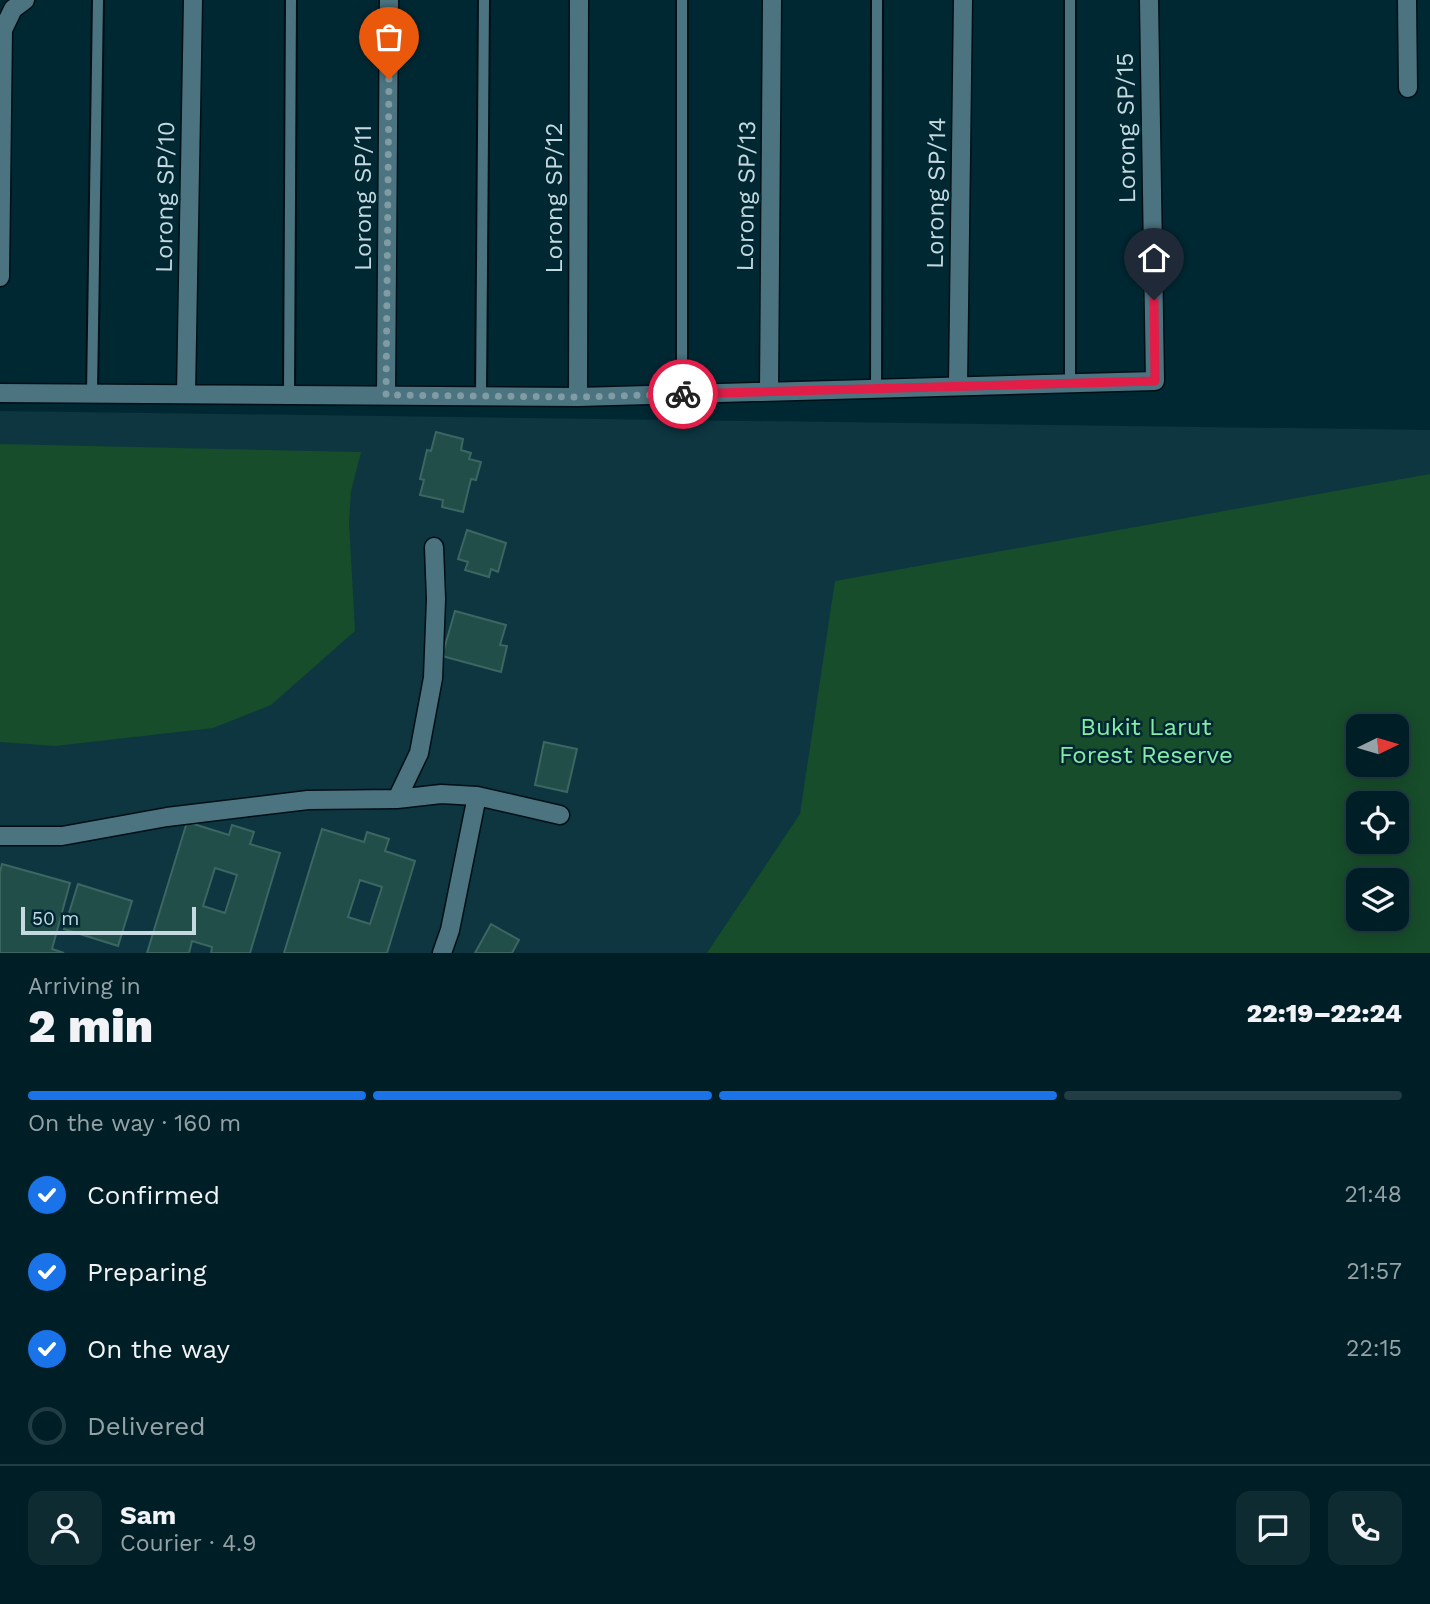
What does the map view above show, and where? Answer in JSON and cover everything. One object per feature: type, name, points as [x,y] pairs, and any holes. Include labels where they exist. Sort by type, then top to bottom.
[{"type":"street","points":[[0,276],[2,30],[13,9],[24,0]]},
{"type":"street","name":"Lorong SP/10","points":[[186,394],[193,0]]},
{"type":"street","name":"Lorong SP/11","points":[[386,395],[389,0]]},
{"type":"street","name":"Lorong SP/12","points":[[578,397],[579,0]]},
{"type":"street","name":"Lorong SP/13","points":[[769,392],[772,0]]},
{"type":"street","name":"Lorong SP/14","points":[[958,386],[963,0]]},
{"type":"street","name":"Lorong SP/15","points":[[1070,383],[1155,381],[1149,0]]},
{"type":"street","points":[[1407,0],[1408,88]]},
{"type":"street","points":[[0,393],[578,397],[1070,383]]},
{"type":"street","points":[[397,799],[400,787],[416,763],[419,753],[433,678],[436,599],[434,547]]},
{"type":"street","points":[[0,836],[62,836],[167,817],[308,800],[397,799],[441,794],[477,796],[560,815]]},
{"type":"street","points":[[442,953],[450,930],[477,796]]},
{"type":"lane","points":[[92,393],[98,0]]},
{"type":"lane","points":[[289,395],[292,0]]},
{"type":"lane","points":[[481,396],[484,0]]},
{"type":"lane","points":[[682,0],[682,394]]},
{"type":"lane","points":[[876,389],[877,0]]},
{"type":"lane","points":[[1070,0],[1070,383]]},
{"type":"shaded area","points":[[0,411],[1430,430],[1430,953],[0,953]]},
{"type":"green space","points":[[0,444],[361,452],[351,491],[349,522],[355,631],[271,705],[213,728],[55,746],[0,742]]},
{"type":"green space","name":"Bukit Larut Forest Reserve","points":[[1430,474],[1430,953],[707,953],[800,814],[835,581]]},
{"type":"building","points":[[436,432],[463,439],[461,450],[471,453],[469,459],[481,462],[476,480],[471,479],[463,512],[442,507],[443,500],[420,495],[424,480],[420,479],[427,450],[431,451]]},
{"type":"building","points":[[467,530],[506,543],[498,572],[491,569],[489,577],[465,570],[468,562],[458,559]]},
{"type":"building","points":[[455,611],[506,625],[500,645],[507,646],[501,672],[442,656]]},
{"type":"building","points":[[544,742],[577,749],[567,792],[535,785]]},
{"type":"building","points":[[187,822],[229,835],[232,825],[254,832],[250,844],[280,853],[250,953],[211,953],[212,947],[192,941],[189,953],[147,953]],"holes":[[[215,868],[237,875],[225,913],[203,906]]]},
{"type":"building","points":[[322,829],[364,842],[367,832],[389,839],[385,851],[415,861],[387,953],[284,953]],"holes":[[[360,880],[382,887],[370,924],[348,917]]]},
{"type":"building","points":[[2,864],[70,883],[52,949],[64,953],[0,953]]},
{"type":"building","points":[[78,884],[132,901],[118,946],[64,929]]},
{"type":"building","points":[[491,924],[519,940],[512,953],[475,953]]},
{"type":"way so far","points":[[389,79],[386,395],[578,397],[683,394]]},
{"type":"route","points":[[683,394],[1155,381],[1154,300]]}]
